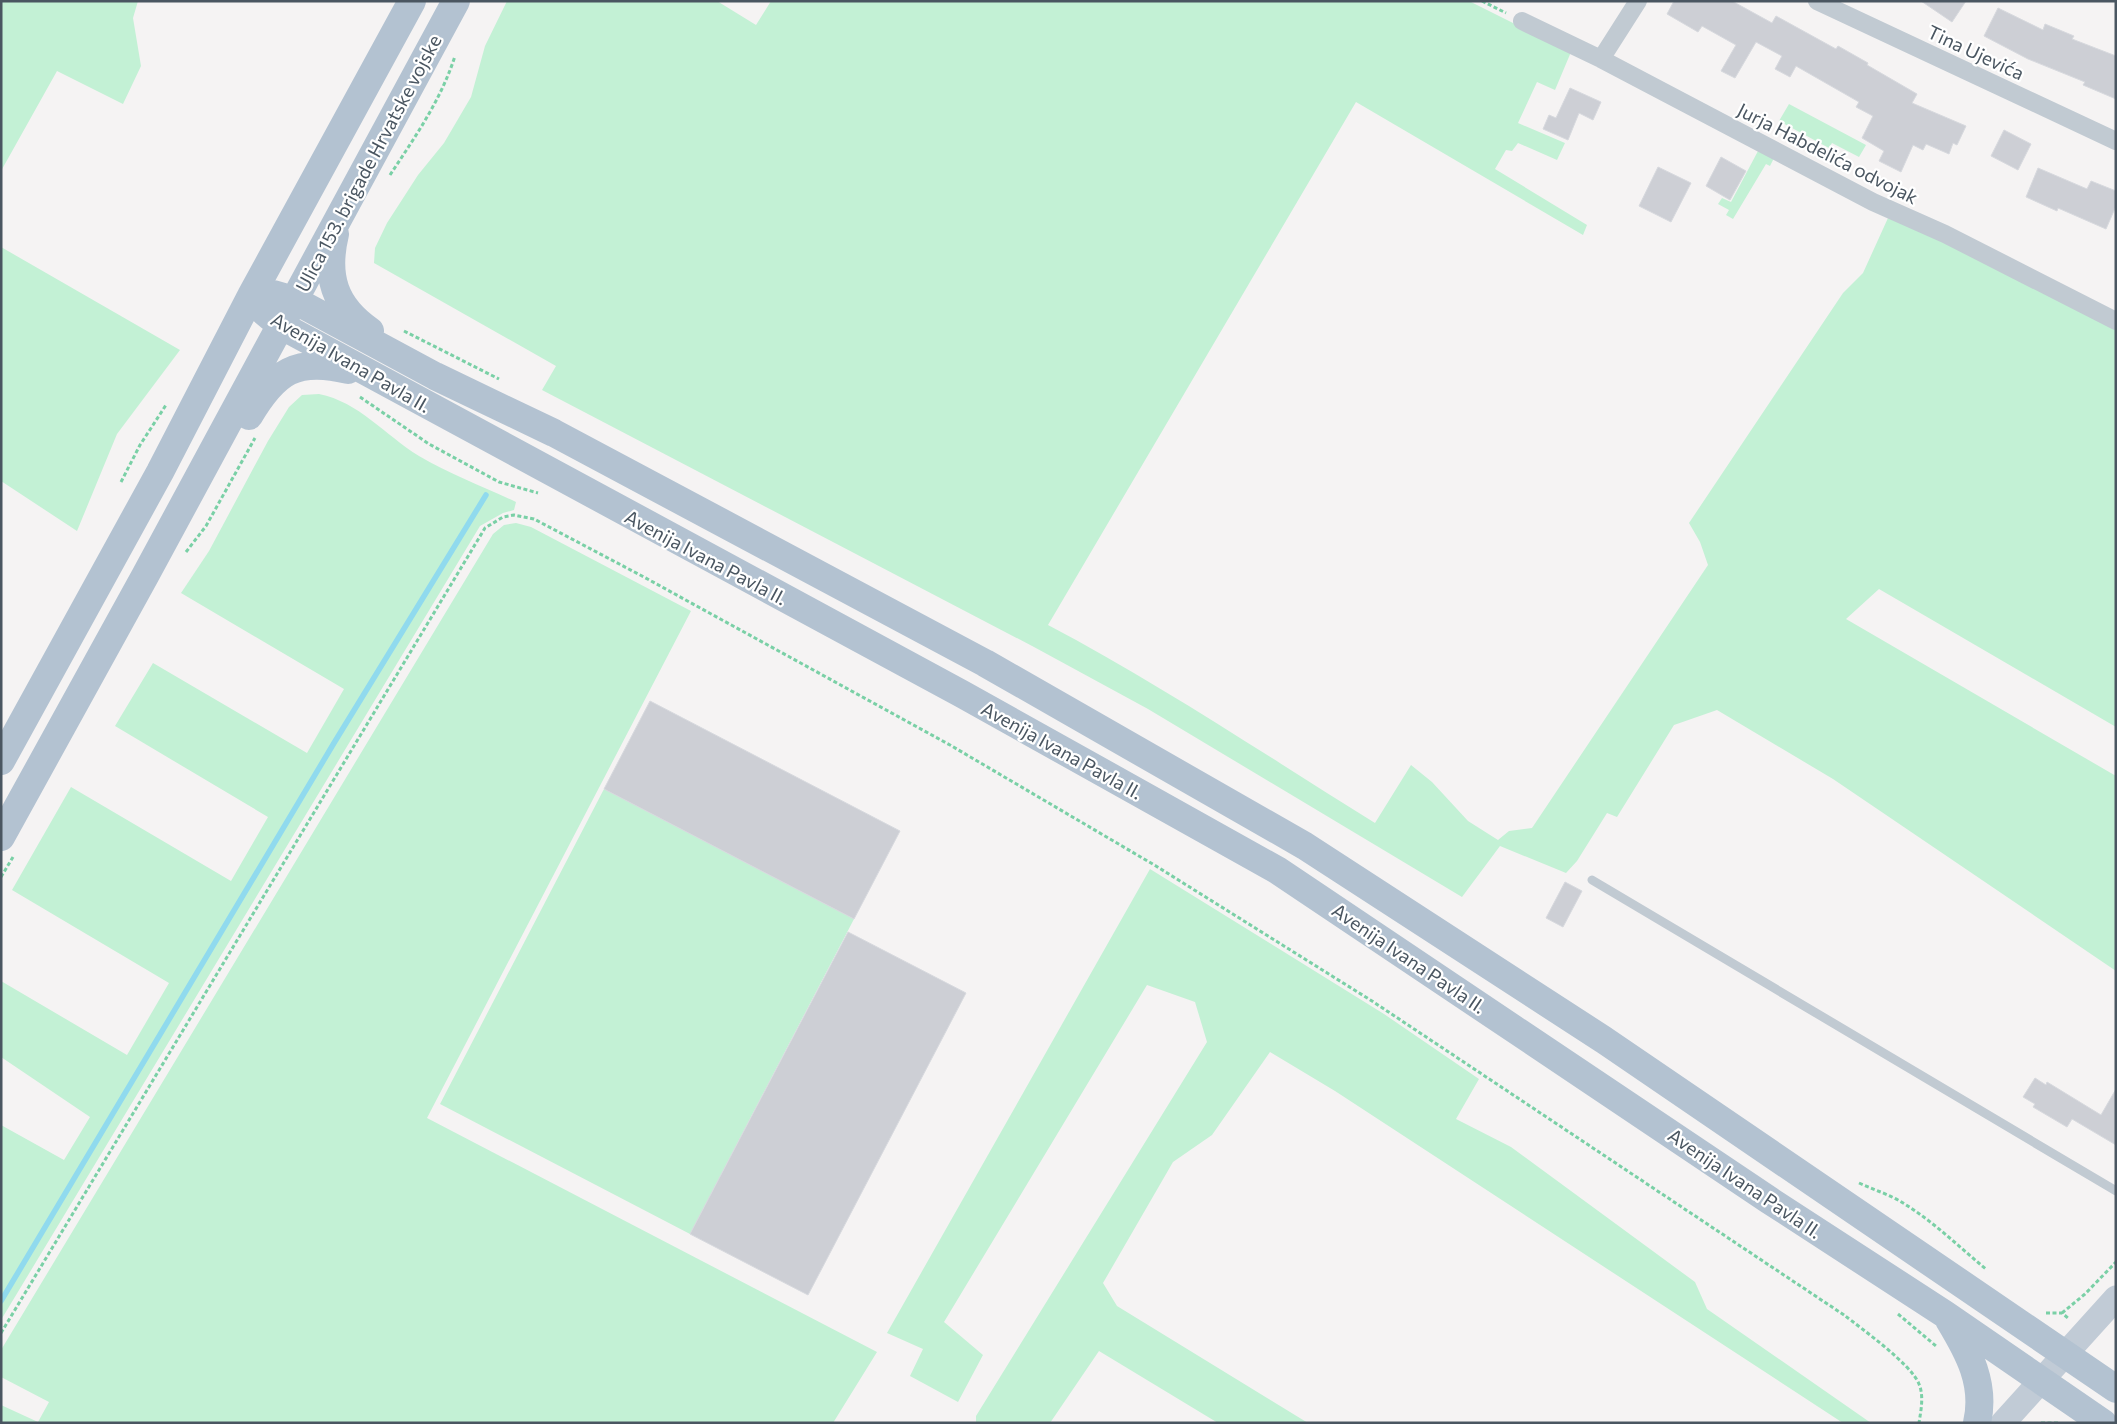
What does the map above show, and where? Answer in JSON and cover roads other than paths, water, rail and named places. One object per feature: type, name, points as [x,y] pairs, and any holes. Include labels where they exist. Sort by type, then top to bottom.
[{"type":"main road","name":"Ulica 153. brigade Hrvatske vojske","points":[[1,761],[160,472],[252,294],[412,1]]},
{"type":"main road","name":"Ulica 153. brigade Hrvatske vojske","points":[[1,837],[54,745],[456,1]]},
{"type":"main road","points":[[338,217],[330,266],[335,289],[346,308],[361,324],[407,352],[435,376]]},
{"type":"main road","name":"Avenija Ivana Pavla II.","points":[[252,294],[273,294],[294,300],[435,376],[563,438],[976,658],[1305,846],[1604,1040],[2116,1389]]},
{"type":"main road","name":"Avenija Ivana Pavla II.","points":[[252,294],[261,309],[280,325],[361,384],[962,694],[1277,870],[1769,1200],[1946,1315],[2103,1423]]},
{"type":"main road","points":[[217,442],[241,428],[256,403],[273,381],[295,367],[316,364],[361,384]]},
{"type":"main road","points":[[2003,1423],[2116,1298]]},
{"type":"main road","points":[[1946,1315],[1968,1355],[1979,1383],[1980,1398],[1977,1423]]},
{"type":"street","points":[[1601,59],[1638,1]]},
{"type":"street","name":"Tina Ujevića","points":[[1817,1],[2116,142]]},
{"type":"street","name":"Jurja Habdelića odvojak","points":[[1522,21],[1601,59],[1873,202],[1944,234],[2116,321]]},
{"type":"lane","points":[[1592,880],[2116,1190]]},
{"type":"waterway","points":[[1,1301],[334,743],[486,495]]}]
